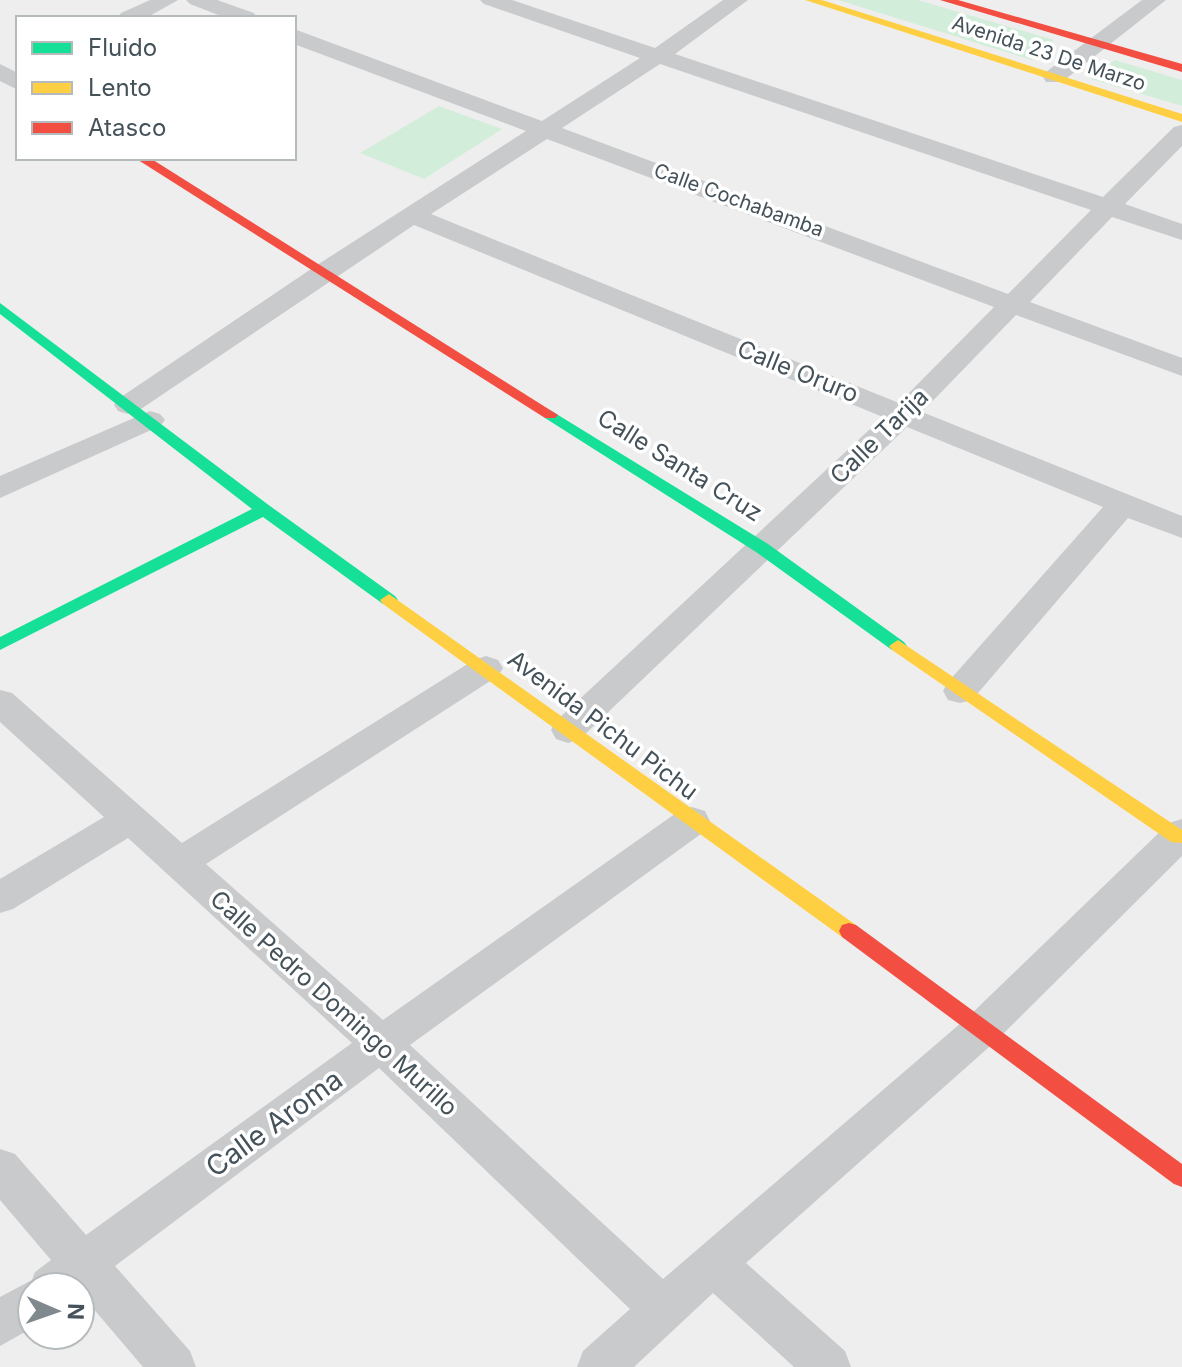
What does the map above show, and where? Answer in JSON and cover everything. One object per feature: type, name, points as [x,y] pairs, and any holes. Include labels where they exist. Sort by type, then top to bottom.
[{"type":"street","points":[[133,16],[167,0]]},
{"type":"street","points":[[197,0],[241,16]]},
{"type":"street","points":[[491,0],[1182,232]]},
{"type":"street","points":[[0,488],[139,412],[326,271],[658,56],[737,0]]},
{"type":"street","name":"Avenida 23 De Marzo","points":[[811,0],[1182,118]]},
{"type":"street","name":"Avenida 23 De Marzo","points":[[946,0],[1182,68]]},
{"type":"street","points":[[1054,77],[1155,0]]},
{"type":"street","name":"Calle Cochabamba","points":[[296,37],[1182,368]]},
{"type":"street","name":"Calle Tarija","points":[[568,730],[904,414],[1182,132]]},
{"type":"street","name":"Calle Santa Cruz","points":[[144,160],[326,271],[762,548],[960,691],[1180,835]]},
{"type":"street","name":"Calle Oruro","points":[[413,216],[1182,528]]},
{"type":"street","name":"Avenida Pichu Pichu","points":[[0,307],[264,510],[983,1028],[1182,1177]]},
{"type":"street","points":[[960,691],[1124,503]]},
{"type":"street","points":[[0,644],[264,510]]},
{"type":"street","points":[[179,863],[486,668]]},
{"type":"street","name":"Calle Pedro Domingo Murillo","points":[[0,702],[381,1044],[663,1309]]},
{"type":"street","points":[[0,898],[130,819]]},
{"type":"street","name":"Calle Aroma","points":[[74,1271],[381,1044],[692,821]]},
{"type":"street","points":[[600,1367],[713,1263],[983,1028],[1180,835]]},
{"type":"street","points":[[0,1168],[64,1271]]},
{"type":"street","points":[[713,1263],[828,1367]]},
{"type":"street","points":[[96,1301],[173,1367]]},
{"type":"green space","points":[[838,0],[918,0],[1054,40],[1032,60]]},
{"type":"green space","points":[[1115,60],[1182,80],[1182,106],[1091,79]]},
{"type":"green space","points":[[439,106],[502,129],[424,179],[360,153]]},
{"type":"traffic: fast","points":[[0,307],[264,510],[389,600]]},
{"type":"traffic: fast","points":[[550,415],[762,548],[898,646]]},
{"type":"traffic: fast","points":[[0,644],[264,510]]},
{"type":"traffic: slow","points":[[811,0],[1182,118]]},
{"type":"traffic: slow","points":[[389,600],[849,931]]},
{"type":"traffic: slow","points":[[898,646],[1178,837]]},
{"type":"traffic: jam","points":[[946,0],[1182,68]]},
{"type":"traffic: jam","points":[[144,160],[550,415]]},
{"type":"traffic: jam","points":[[849,931],[1182,1177]]}]
